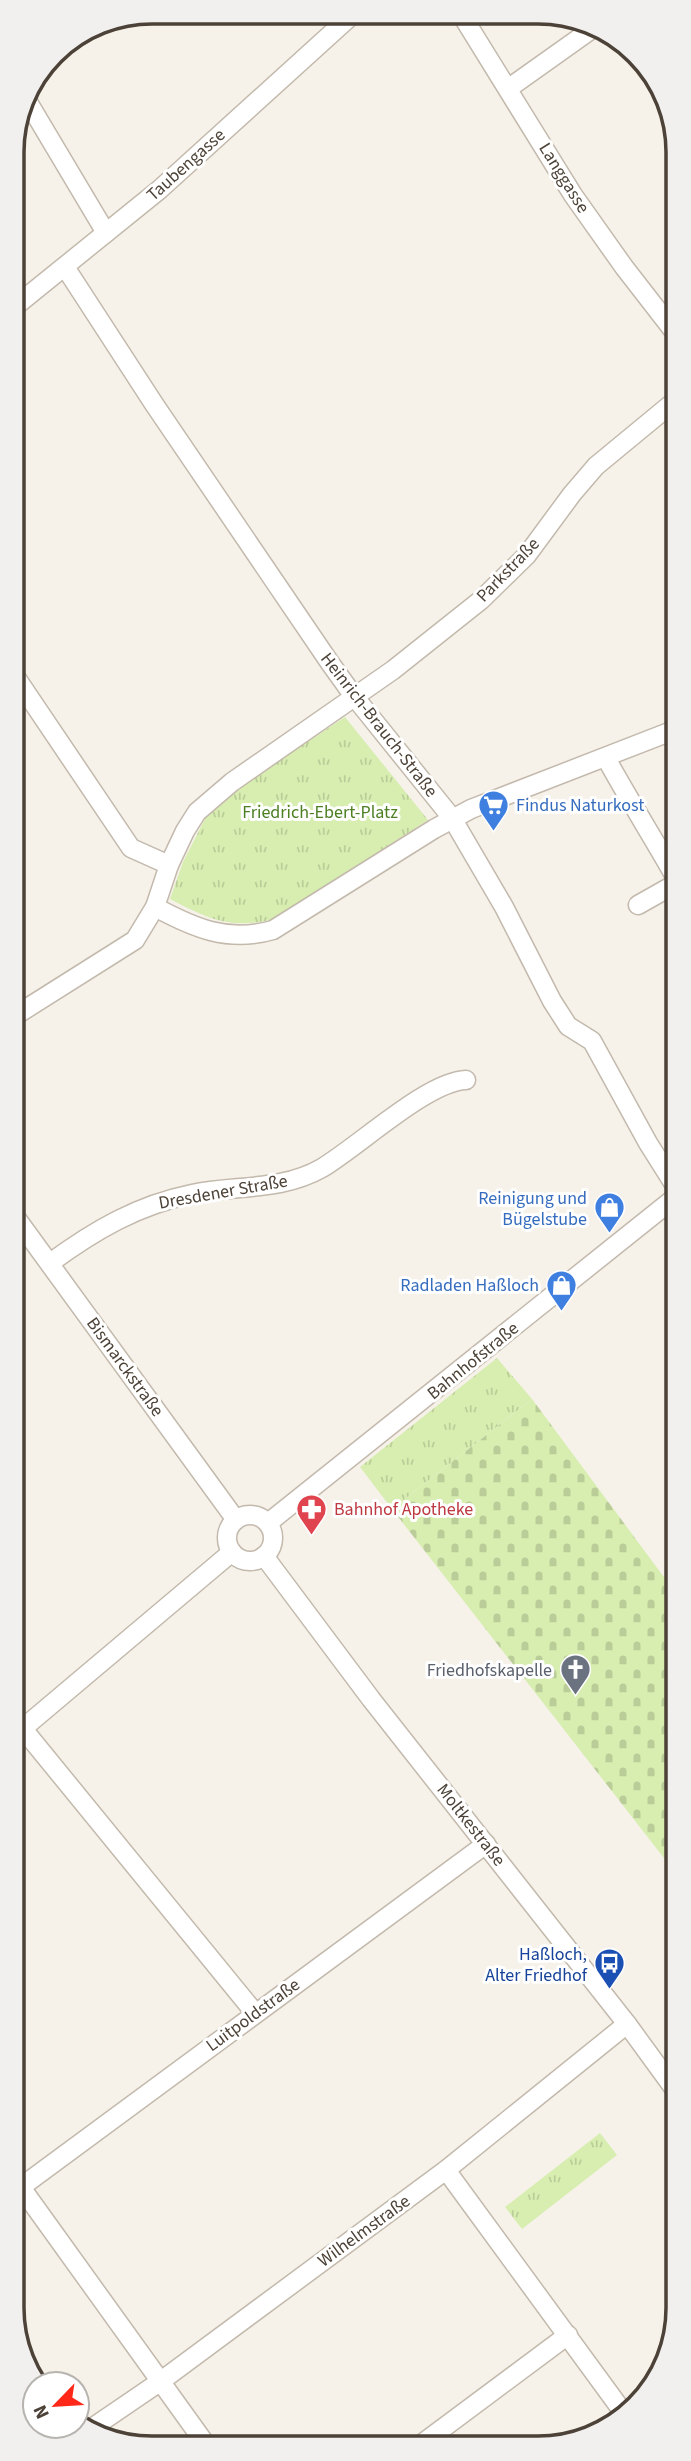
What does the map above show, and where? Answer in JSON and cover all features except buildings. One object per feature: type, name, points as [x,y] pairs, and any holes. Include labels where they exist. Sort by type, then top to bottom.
[{"type":"street","name":"Taubengasse","points":[[25,299],[194,159],[342,24]]},
{"type":"street","name":"Langgasse","points":[[467,24],[573,195],[666,321]]},
{"type":"street","points":[[509,88],[585,34]]},
{"type":"street","points":[[30,115],[106,233]]},
{"type":"street","name":"Heinrich-Brauch-Straße","points":[[65,267],[154,404],[353,695],[452,818],[504,907],[552,1001],[568,1026],[592,1041],[666,1172]]},
{"type":"street","name":"Parkstraße","points":[[353,695],[393,670],[481,600],[527,555],[596,466],[666,408]]},
{"type":"street","points":[[25,690],[131,848],[169,865]]},
{"type":"street","points":[[25,1010],[135,940],[155,907],[169,865],[197,813],[232,782],[353,695]]},
{"type":"street","points":[[155,907],[184,923],[219,934],[248,936],[273,930],[452,818],[517,790],[666,733]]},
{"type":"street","points":[[606,758],[666,861]]},
{"type":"street","points":[[638,905],[666,888]]},
{"type":"street","name":"Dresdener Straße","points":[[50,1263],[106,1225],[146,1206],[196,1193],[273,1185],[299,1178],[321,1168],[441,1086],[466,1080]]},
{"type":"street","name":"Bahnhofstraße","points":[[268,1524],[666,1205]]},
{"type":"street","name":"Bismarckstraße","points":[[24,1229],[236,1520]]},
{"type":"street","points":[[242,1516],[256,1516],[268,1524],[273,1537],[269,1551],[264,1556],[258,1560],[244,1560],[232,1552],[227,1532],[236,1520],[242,1516]]},
{"type":"street","points":[[24,1728],[232,1552]]},
{"type":"street","name":"Moltkestraße","points":[[264,1556],[371,1699],[627,2024],[666,2078]]},
{"type":"street","points":[[24,1738],[255,2013]]},
{"type":"street","name":"Luitpoldstraße","points":[[24,2179],[485,1844]]},
{"type":"street","name":"Wilhelmstraße","points":[[98,2424],[161,2381],[446,2170],[627,2024]]},
{"type":"street","points":[[446,2170],[619,2408]]},
{"type":"street","points":[[24,2191],[200,2436]]},
{"type":"street","points":[[432,2436],[568,2335]]},
{"type":"green space","name":"Friedrich-Ebert-Platz","points":[[345,717],[428,820],[274,919],[245,923],[220,921],[170,899],[183,862],[207,815],[238,788]]},
{"type":"green space","points":[[497,1358],[532,1399],[392,1509],[360,1467]]},
{"type":"green space","points":[[532,1399],[666,1580],[666,1861],[392,1509]]},
{"type":"green space","points":[[600,2133],[617,2155],[522,2229],[505,2207]]},
{"type":"place","name":"Findus Naturkost","points":[[493,832]]},
{"type":"place","name":"Reinigung und Bügelstube","points":[[610,1235]]},
{"type":"place","name":"Radladen Haßloch","points":[[562,1312]]},
{"type":"place","name":"Bahnhof Apotheke","points":[[311,1536]]},
{"type":"place","name":"Friedhofskapelle","points":[[575,1697]]},
{"type":"place","name":"Haßloch, Alter Friedhof","points":[[610,1991]]}]
